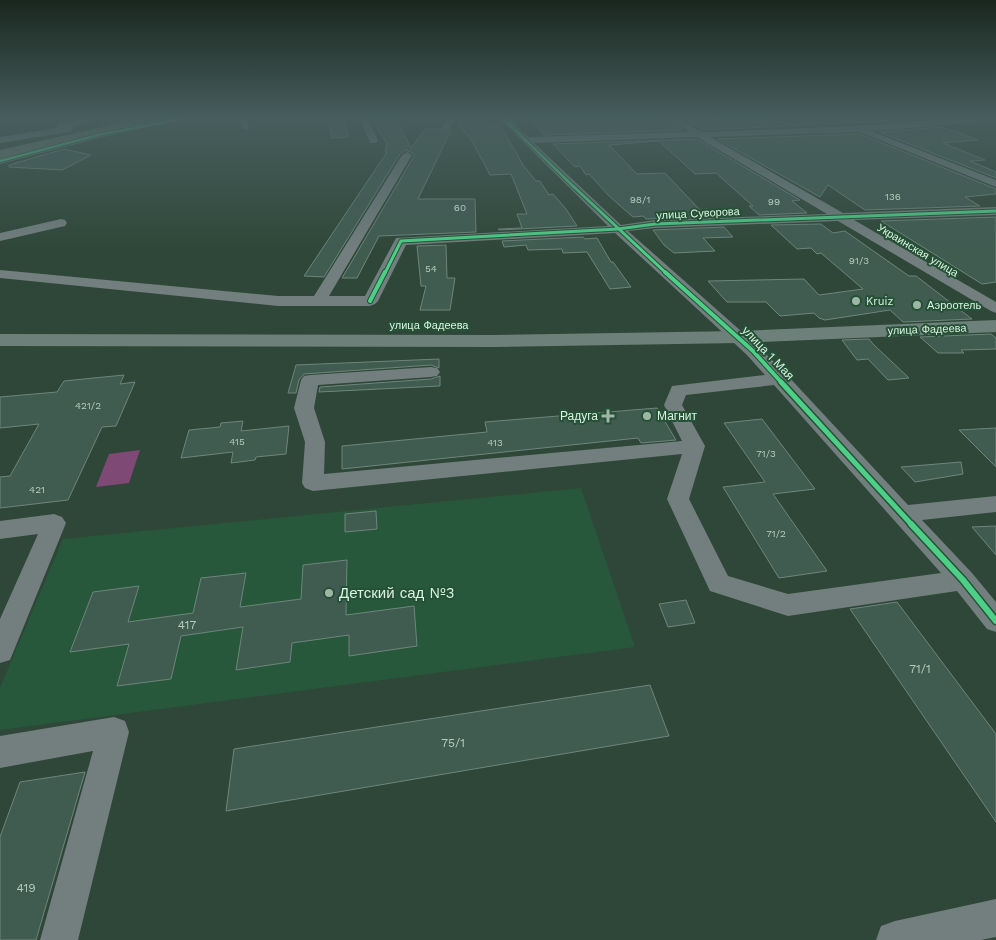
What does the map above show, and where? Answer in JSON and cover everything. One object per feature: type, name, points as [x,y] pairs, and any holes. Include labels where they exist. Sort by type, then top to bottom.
[{"type":"main road","name":"улица Фадеева","points":[[0,322],[739,337],[996,326]]},
{"type":"main road","name":"улица Фадеева","points":[[0,340],[494,333],[723,322],[858,331]]},
{"type":"street","points":[[0,274],[278,301],[319,301],[402,163]]},
{"type":"street","name":"улица 1 Мая","points":[[550,163],[618,229],[739,337],[781,380],[963,580],[996,621]]},
{"type":"street","name":"Украинская улица","points":[[749,163],[996,308]]},
{"type":"street","points":[[943,163],[996,184]]},
{"type":"street","name":"улица Суворова","points":[[319,301],[370,301],[401,241],[618,229],[655,224],[996,211]]},
{"type":"street","points":[[0,237],[61,223]]},
{"type":"street","points":[[431,372],[310,380],[304,408],[315,442],[313,483],[695,446]]},
{"type":"street","points":[[781,380],[678,390],[673,405],[695,446],[678,499],[719,584],[788,605],[963,580]]},
{"type":"street","points":[[902,514],[996,504]]},
{"type":"street","points":[[0,530],[54,523],[0,651]]},
{"type":"street","points":[[0,752],[114,732],[59,940]]},
{"type":"street","points":[[895,940],[996,918]]},
{"type":"shaded area","points":[[140,450],[129,483],[96,487],[109,454]]},
{"type":"shaded area","name":"Детский сад №3","points":[[581,488],[635,647],[0,730],[0,688],[63,539]]},
{"type":"building","points":[[16,163],[76,163],[62,170],[9,167],[9,165]]},
{"type":"building","points":[[380,163],[395,163],[324,277],[304,276]]},
{"type":"building","points":[[410,163],[435,163],[418,199],[475,199],[476,232],[379,236],[357,278],[342,278]]},
{"type":"building","points":[[484,163],[522,163],[536,181],[540,181],[549,195],[553,194],[577,226],[499,230],[522,228],[517,214],[527,214],[511,174],[490,175]]},
{"type":"building","points":[[571,163],[626,163],[637,174],[665,173],[700,210],[707,209],[713,216],[646,219],[643,216],[633,217],[609,196],[589,174],[586,175],[580,166],[575,167]]},
{"type":"building","points":[[683,163],[737,163],[800,200],[792,201],[807,213],[759,215],[749,206],[753,206],[716,173],[695,174]]},
{"type":"building","points":[[759,163],[931,163],[996,189],[996,194],[965,197],[980,206],[865,210],[828,185],[820,197]]},
{"type":"building","points":[[958,163],[974,163],[996,172],[996,178]]},
{"type":"building","points":[[996,217],[996,282],[982,284],[881,221]]},
{"type":"building","points":[[821,224],[833,233],[845,231],[909,276],[916,276],[972,319],[903,322],[890,310],[825,320],[819,318],[814,313],[780,316],[766,302],[727,302],[708,281],[804,279],[819,295],[863,289],[821,253],[817,254],[811,248],[797,249],[771,225]]},
{"type":"building","points":[[724,227],[733,237],[703,238],[715,251],[674,253],[664,245],[653,230]]},
{"type":"building","points":[[583,237],[585,239],[597,238],[611,262],[613,262],[631,287],[610,289],[587,252],[563,253],[562,249],[528,250],[526,245],[504,247],[502,241]]},
{"type":"building","points":[[446,245],[447,278],[455,278],[450,310],[420,310],[426,286],[421,286],[417,246]]},
{"type":"building","points":[[991,334],[996,338],[996,349],[961,350],[964,353],[938,353],[920,337]]},
{"type":"building","points":[[869,339],[909,378],[888,380],[868,359],[857,360],[842,340]]},
{"type":"building","points":[[439,359],[439,368],[431,365],[304,374],[299,380],[296,393],[288,393],[296,365]]},
{"type":"building","points":[[124,375],[120,384],[135,382],[116,426],[102,427],[68,500],[0,508],[0,477],[10,476],[39,424],[0,428],[0,397],[57,392],[64,381]]},
{"type":"building","points":[[440,376],[440,386],[319,392],[320,387],[431,379]]},
{"type":"building","points":[[657,408],[676,440],[641,443],[638,438],[342,469],[342,446],[487,432],[485,422]]},
{"type":"building","points":[[762,419],[815,489],[773,494],[827,571],[779,578],[723,487],[765,482],[724,423]]},
{"type":"building","points":[[243,421],[241,431],[289,426],[286,454],[256,457],[255,460],[231,463],[233,452],[181,458],[189,430],[220,427],[221,423]]},
{"type":"building","points":[[996,428],[996,467],[959,430]]},
{"type":"building","points":[[961,462],[963,474],[915,482],[901,467]]},
{"type":"building","points":[[376,511],[377,529],[345,532],[345,514]]},
{"type":"building","points":[[996,526],[996,555],[972,527]]},
{"type":"building","points":[[347,560],[346,615],[414,606],[417,646],[349,656],[349,635],[292,643],[290,662],[236,670],[243,627],[181,636],[171,679],[117,686],[129,644],[70,652],[93,592],[139,586],[128,622],[193,613],[201,578],[246,573],[240,607],[301,599],[303,565]]},
{"type":"building","points":[[686,600],[695,623],[668,627],[659,604]]},
{"type":"building","points":[[897,602],[996,734],[996,822],[850,609]]},
{"type":"building","points":[[650,685],[669,736],[226,811],[234,749]]},
{"type":"building","points":[[85,772],[36,940],[0,940],[0,837],[20,782]]},
{"type":"cycle path","points":[[549,163],[618,229],[753,351],[963,580],[996,621]]},
{"type":"cycle path","points":[[370,301],[401,241],[618,229],[655,224],[996,211]]},
{"type":"place","name":"Kruiz","points":[[856,301]]},
{"type":"place","name":"Аэроотель","points":[[917,305]]},
{"type":"place","name":"Радуга","points":[[608,416]]},
{"type":"place","name":"Магнит","points":[[647,416]]},
{"type":"place","name":"Детский сад №3","points":[[329,593]]}]
